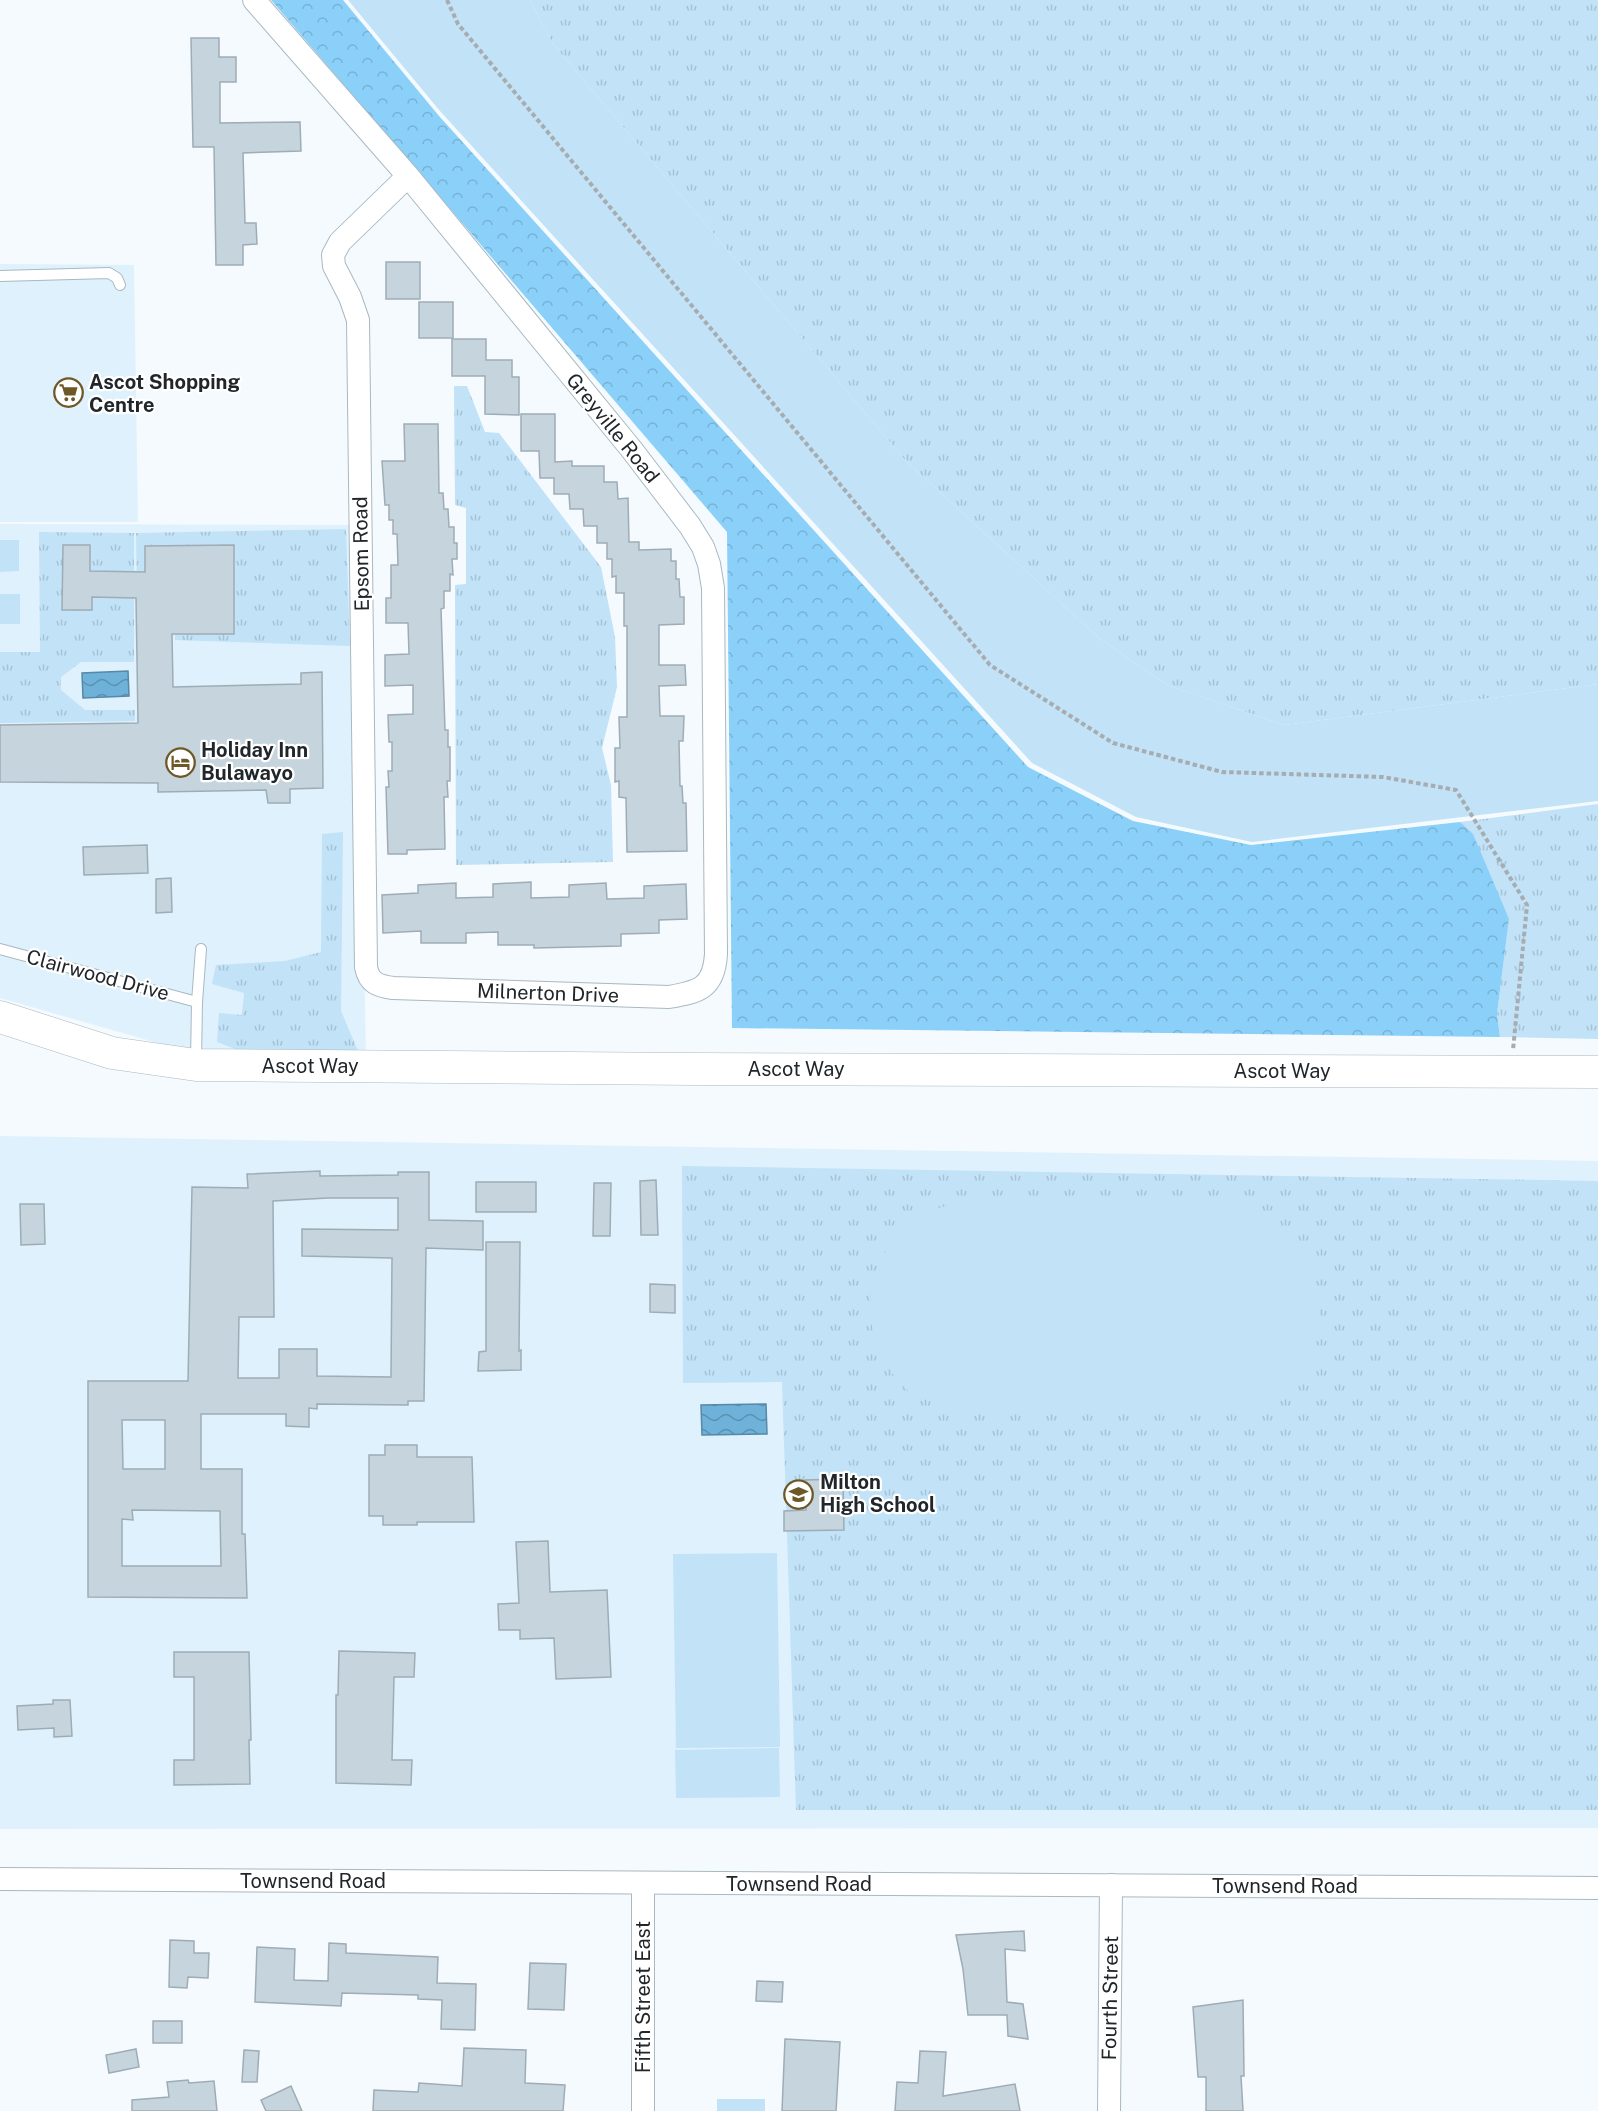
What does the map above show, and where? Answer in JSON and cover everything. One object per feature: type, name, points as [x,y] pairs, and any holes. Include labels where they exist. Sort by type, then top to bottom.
[{"type":"main road","name":"Ascot Way","points":[[0,1017],[112,1053],[196,1065],[1598,1072]]},
{"type":"street","name":"Greyville Road","points":[[254,0],[408,176],[632,450],[704,548],[714,588],[716,954]]},
{"type":"street","name":"Epsom Road","points":[[366,968],[358,320],[350,297],[334,266],[333,255],[340,242],[408,176]]},
{"type":"street","name":"Milnerton Drive","points":[[366,968],[368,977],[377,986],[393,988],[669,997],[702,988],[711,980],[716,954]]},
{"type":"street","name":"Townsend Road","points":[[0,1879],[1598,1888]]},
{"type":"street","name":"Fifth Street East","points":[[643,1883],[644,2111]]},
{"type":"street","name":"Fourth Street","points":[[1109,2111],[1112,1886]]},
{"type":"lane","points":[[0,276],[109,273],[117,278],[120,285]]},
{"type":"lane","name":"Clairwood Drive","points":[[0,949],[197,1002]]},
{"type":"lane","name":"Clairwood Drive","points":[[196,1065],[201,949]]},
{"type":"path","points":[[447,0],[458,24],[990,665],[1113,743],[1222,772],[1383,777],[1456,790],[1527,905],[1511,1071]]},
{"type":"shaded area","name":"Ascot Shopping Centre","points":[[0,264],[134,265],[138,522],[0,522]]},
{"type":"shaded area","name":"Holiday Inn Bulawayo","points":[[0,524],[357,525],[366,1060],[237,1056],[161,1044],[0,998]]},
{"type":"shaded area","name":"Milton High School","points":[[0,1136],[1598,1161],[1598,1828],[0,1829]]},
{"type":"green space","points":[[271,0],[343,0],[439,116],[1028,767],[1133,821],[1251,845],[1460,822],[1473,834],[1509,919],[1497,1014],[1500,1037],[732,1028],[727,532]]},
{"type":"green space","points":[[348,0],[530,0],[553,44],[905,460],[1099,638],[1167,685],[1284,725],[1598,684],[1598,801],[1252,842],[1136,817],[1032,763],[440,111]]},
{"type":"green space","points":[[530,0],[1598,0],[1598,684],[1284,725],[1167,685],[1099,638],[905,460],[553,44]]},
{"type":"green space","points":[[454,386],[467,386],[485,432],[499,433],[601,567],[615,637],[617,687],[602,748],[611,785],[613,862],[456,865],[455,585],[466,584],[466,508],[455,505]]},
{"type":"green space","points":[[346,529],[350,646],[175,640],[175,622],[137,595],[136,533]]},
{"type":"green space","points":[[39,532],[134,533],[134,662],[81,662],[61,677],[61,690],[85,710],[135,710],[135,721],[0,723],[0,652],[40,652]]},
{"type":"green space","points":[[0,540],[19,540],[19,571],[0,572]]},
{"type":"green space","points":[[0,594],[20,594],[20,624],[0,624]]},
{"type":"green space","points":[[1598,804],[1598,1039],[1500,1037],[1497,1014],[1509,919],[1460,822]]},
{"type":"green space","points":[[343,832],[341,1011],[358,1051],[243,1052],[217,1042],[219,1013],[242,1015],[244,993],[212,984],[216,965],[285,961],[321,952],[322,834]]},
{"type":"green space","points":[[682,1166],[1598,1181],[1598,1810],[796,1810],[782,1382],[683,1383]]},
{"type":"green space","points":[[964,1202],[1233,1202],[1257,1211],[1279,1225],[1292,1237],[1311,1272],[1317,1292],[1319,1312],[1314,1351],[1305,1370],[1286,1392],[1269,1401],[1220,1412],[941,1406],[904,1387],[896,1378],[874,1335],[870,1317],[870,1302],[876,1272],[889,1245],[898,1233],[909,1223],[928,1212]]},
{"type":"green space","points":[[777,1553],[780,1747],[676,1748],[673,1554]]},
{"type":"green space","points":[[779,1748],[780,1797],[676,1798],[675,1750]]},
{"type":"green space","points":[[717,2099],[765,2099],[765,2111],[717,2111]]},
{"type":"water","points":[[128,671],[129,696],[83,698],[82,673]]},
{"type":"water","points":[[766,1404],[767,1434],[702,1435],[701,1405]]},
{"type":"building","points":[[191,38],[219,38],[219,57],[236,57],[236,82],[220,82],[220,123],[300,122],[301,151],[243,153],[245,223],[256,223],[257,244],[243,245],[243,265],[216,265],[214,147],[193,147]]},
{"type":"building","points":[[386,262],[420,262],[420,299],[386,299]]},
{"type":"building","points":[[419,302],[453,302],[453,338],[419,338]]},
{"type":"building","points":[[452,339],[486,339],[486,360],[512,360],[512,377],[519,377],[519,415],[485,414],[485,376],[452,376]]},
{"type":"building","points":[[521,414],[555,414],[555,462],[572,461],[572,466],[604,466],[604,482],[617,482],[618,499],[628,498],[629,542],[639,542],[639,550],[671,549],[671,561],[676,561],[676,579],[679,579],[680,597],[684,597],[684,624],[659,625],[659,665],[685,665],[686,685],[659,686],[660,716],[684,716],[683,741],[679,741],[680,786],[682,786],[683,803],[686,803],[687,851],[627,852],[626,798],[619,797],[619,781],[615,782],[615,748],[620,748],[619,717],[627,717],[627,626],[624,626],[624,593],[616,593],[616,576],[612,577],[612,559],[607,559],[607,543],[597,543],[597,526],[584,526],[583,509],[570,509],[569,494],[554,494],[554,478],[540,478],[539,451],[521,451]]},
{"type":"building","points":[[404,424],[438,424],[439,493],[443,493],[444,509],[448,509],[449,527],[454,527],[454,543],[457,543],[457,559],[452,559],[453,575],[450,574],[450,591],[444,591],[444,608],[441,609],[445,730],[448,730],[448,747],[450,747],[450,781],[447,781],[448,797],[444,797],[445,849],[407,850],[407,854],[388,854],[386,787],[389,787],[388,771],[392,771],[392,742],[389,742],[388,715],[413,714],[413,685],[385,686],[385,655],[409,654],[408,623],[386,623],[386,598],[391,598],[391,565],[398,565],[397,534],[393,534],[393,520],[389,520],[389,505],[385,505],[382,461],[405,461]]},
{"type":"building","points":[[63,545],[90,545],[90,571],[145,572],[145,546],[234,545],[234,634],[172,634],[173,687],[301,684],[301,673],[322,672],[323,788],[290,789],[290,803],[268,803],[266,790],[158,792],[158,783],[0,782],[0,725],[138,723],[136,598],[92,597],[92,610],[62,610]]},
{"type":"building","points":[[147,845],[148,873],[84,875],[83,847]]},
{"type":"building","points":[[171,878],[172,912],[156,913],[156,879]]},
{"type":"building","points":[[531,882],[531,898],[569,897],[569,885],[606,883],[607,899],[644,898],[644,886],[686,884],[687,919],[659,920],[659,933],[621,934],[621,946],[534,948],[534,945],[498,945],[498,932],[466,933],[466,943],[421,943],[421,931],[383,933],[382,895],[418,893],[418,885],[456,883],[456,898],[493,897],[493,884]]},
{"type":"building","points":[[320,1171],[320,1176],[398,1175],[398,1172],[429,1172],[429,1220],[483,1221],[483,1250],[426,1248],[424,1401],[408,1401],[408,1405],[317,1404],[317,1409],[309,1408],[309,1427],[286,1426],[286,1414],[201,1414],[201,1469],[242,1469],[242,1534],[245,1534],[247,1598],[88,1597],[88,1381],[188,1381],[192,1187],[248,1188],[247,1174]],"holes":[[[398,1198],[398,1230],[302,1229],[302,1256],[392,1258],[391,1377],[317,1376],[317,1349],[279,1349],[279,1378],[238,1378],[239,1317],[274,1317],[273,1201]],[[122,1420],[165,1420],[165,1469],[123,1469]],[[132,1510],[220,1511],[221,1566],[122,1566],[122,1519],[133,1520]]]},
{"type":"building","points":[[656,1180],[658,1235],[641,1235],[640,1181]]},
{"type":"building","points":[[476,1182],[536,1182],[536,1212],[476,1212]]},
{"type":"building","points":[[594,1183],[611,1183],[610,1236],[593,1236]]},
{"type":"building","points":[[20,1204],[44,1204],[45,1244],[21,1245]]},
{"type":"building","points":[[486,1242],[520,1242],[519,1351],[521,1350],[521,1370],[478,1371],[479,1352],[486,1351]]},
{"type":"building","points":[[650,1284],[675,1285],[675,1313],[650,1312]]},
{"type":"building","points":[[385,1445],[417,1445],[417,1457],[472,1457],[474,1522],[417,1522],[417,1525],[383,1525],[383,1516],[369,1516],[369,1455],[385,1455]]},
{"type":"building","points":[[843,1479],[844,1530],[784,1531],[784,1511],[806,1510],[805,1480]]},
{"type":"building","points":[[548,1541],[550,1592],[607,1590],[611,1677],[556,1679],[554,1638],[520,1639],[520,1630],[499,1630],[498,1604],[519,1603],[516,1542]]},
{"type":"building","points":[[339,1651],[415,1653],[414,1677],[394,1677],[392,1760],[412,1760],[411,1785],[336,1783],[336,1695],[338,1695]]},
{"type":"building","points":[[174,1652],[249,1652],[250,1784],[174,1785],[174,1760],[194,1760],[194,1677],[174,1677]]},
{"type":"building","points":[[53,1700],[70,1700],[72,1736],[54,1737],[54,1728],[18,1730],[17,1706],[53,1704]]},
{"type":"building","points":[[1024,1931],[1025,1951],[1005,1949],[1007,2002],[1023,2004],[1028,2039],[1008,2036],[1007,2015],[968,2015],[963,1969],[956,1935]]},
{"type":"building","points":[[170,1940],[194,1941],[194,1953],[209,1953],[208,1978],[188,1977],[187,1988],[169,1987]]},
{"type":"building","points":[[329,1943],[346,1944],[346,1953],[438,1957],[437,1983],[476,1984],[475,2030],[441,2029],[442,2000],[418,1999],[418,1995],[342,1993],[341,2006],[255,2002],[257,1947],[295,1949],[294,1980],[328,1981]]},
{"type":"building","points":[[530,1963],[566,1964],[564,2010],[528,2009]]},
{"type":"building","points":[[757,1981],[783,1982],[782,2002],[756,2001]]},
{"type":"building","points":[[1243,2000],[1244,2076],[1241,2076],[1243,2111],[1206,2111],[1206,2077],[1198,2077],[1193,2007]]},
{"type":"building","points":[[153,2021],[182,2021],[182,2043],[153,2043]]},
{"type":"building","points":[[785,2039],[840,2042],[836,2111],[782,2111]]},
{"type":"building","points":[[464,2048],[526,2050],[525,2083],[565,2085],[563,2111],[373,2111],[374,2090],[418,2092],[419,2083],[462,2086]]},
{"type":"building","points":[[136,2049],[139,2067],[109,2073],[106,2055]]},
{"type":"building","points":[[244,2050],[259,2051],[257,2082],[242,2082]]},
{"type":"building","points":[[920,2051],[946,2052],[943,2096],[1015,2084],[1020,2111],[895,2111],[897,2082],[918,2083]]},
{"type":"building","points":[[188,2080],[189,2083],[214,2081],[217,2111],[132,2111],[132,2100],[169,2097],[167,2082]]},
{"type":"building","points":[[291,2086],[302,2111],[266,2111],[261,2100]]},
{"type":"place","name":"Ascot Shopping Centre","points":[[68,393]]},
{"type":"place","name":"Holiday Inn Bulawayo","points":[[180,762]]},
{"type":"place","name":"Milton High School","points":[[799,1494]]}]
